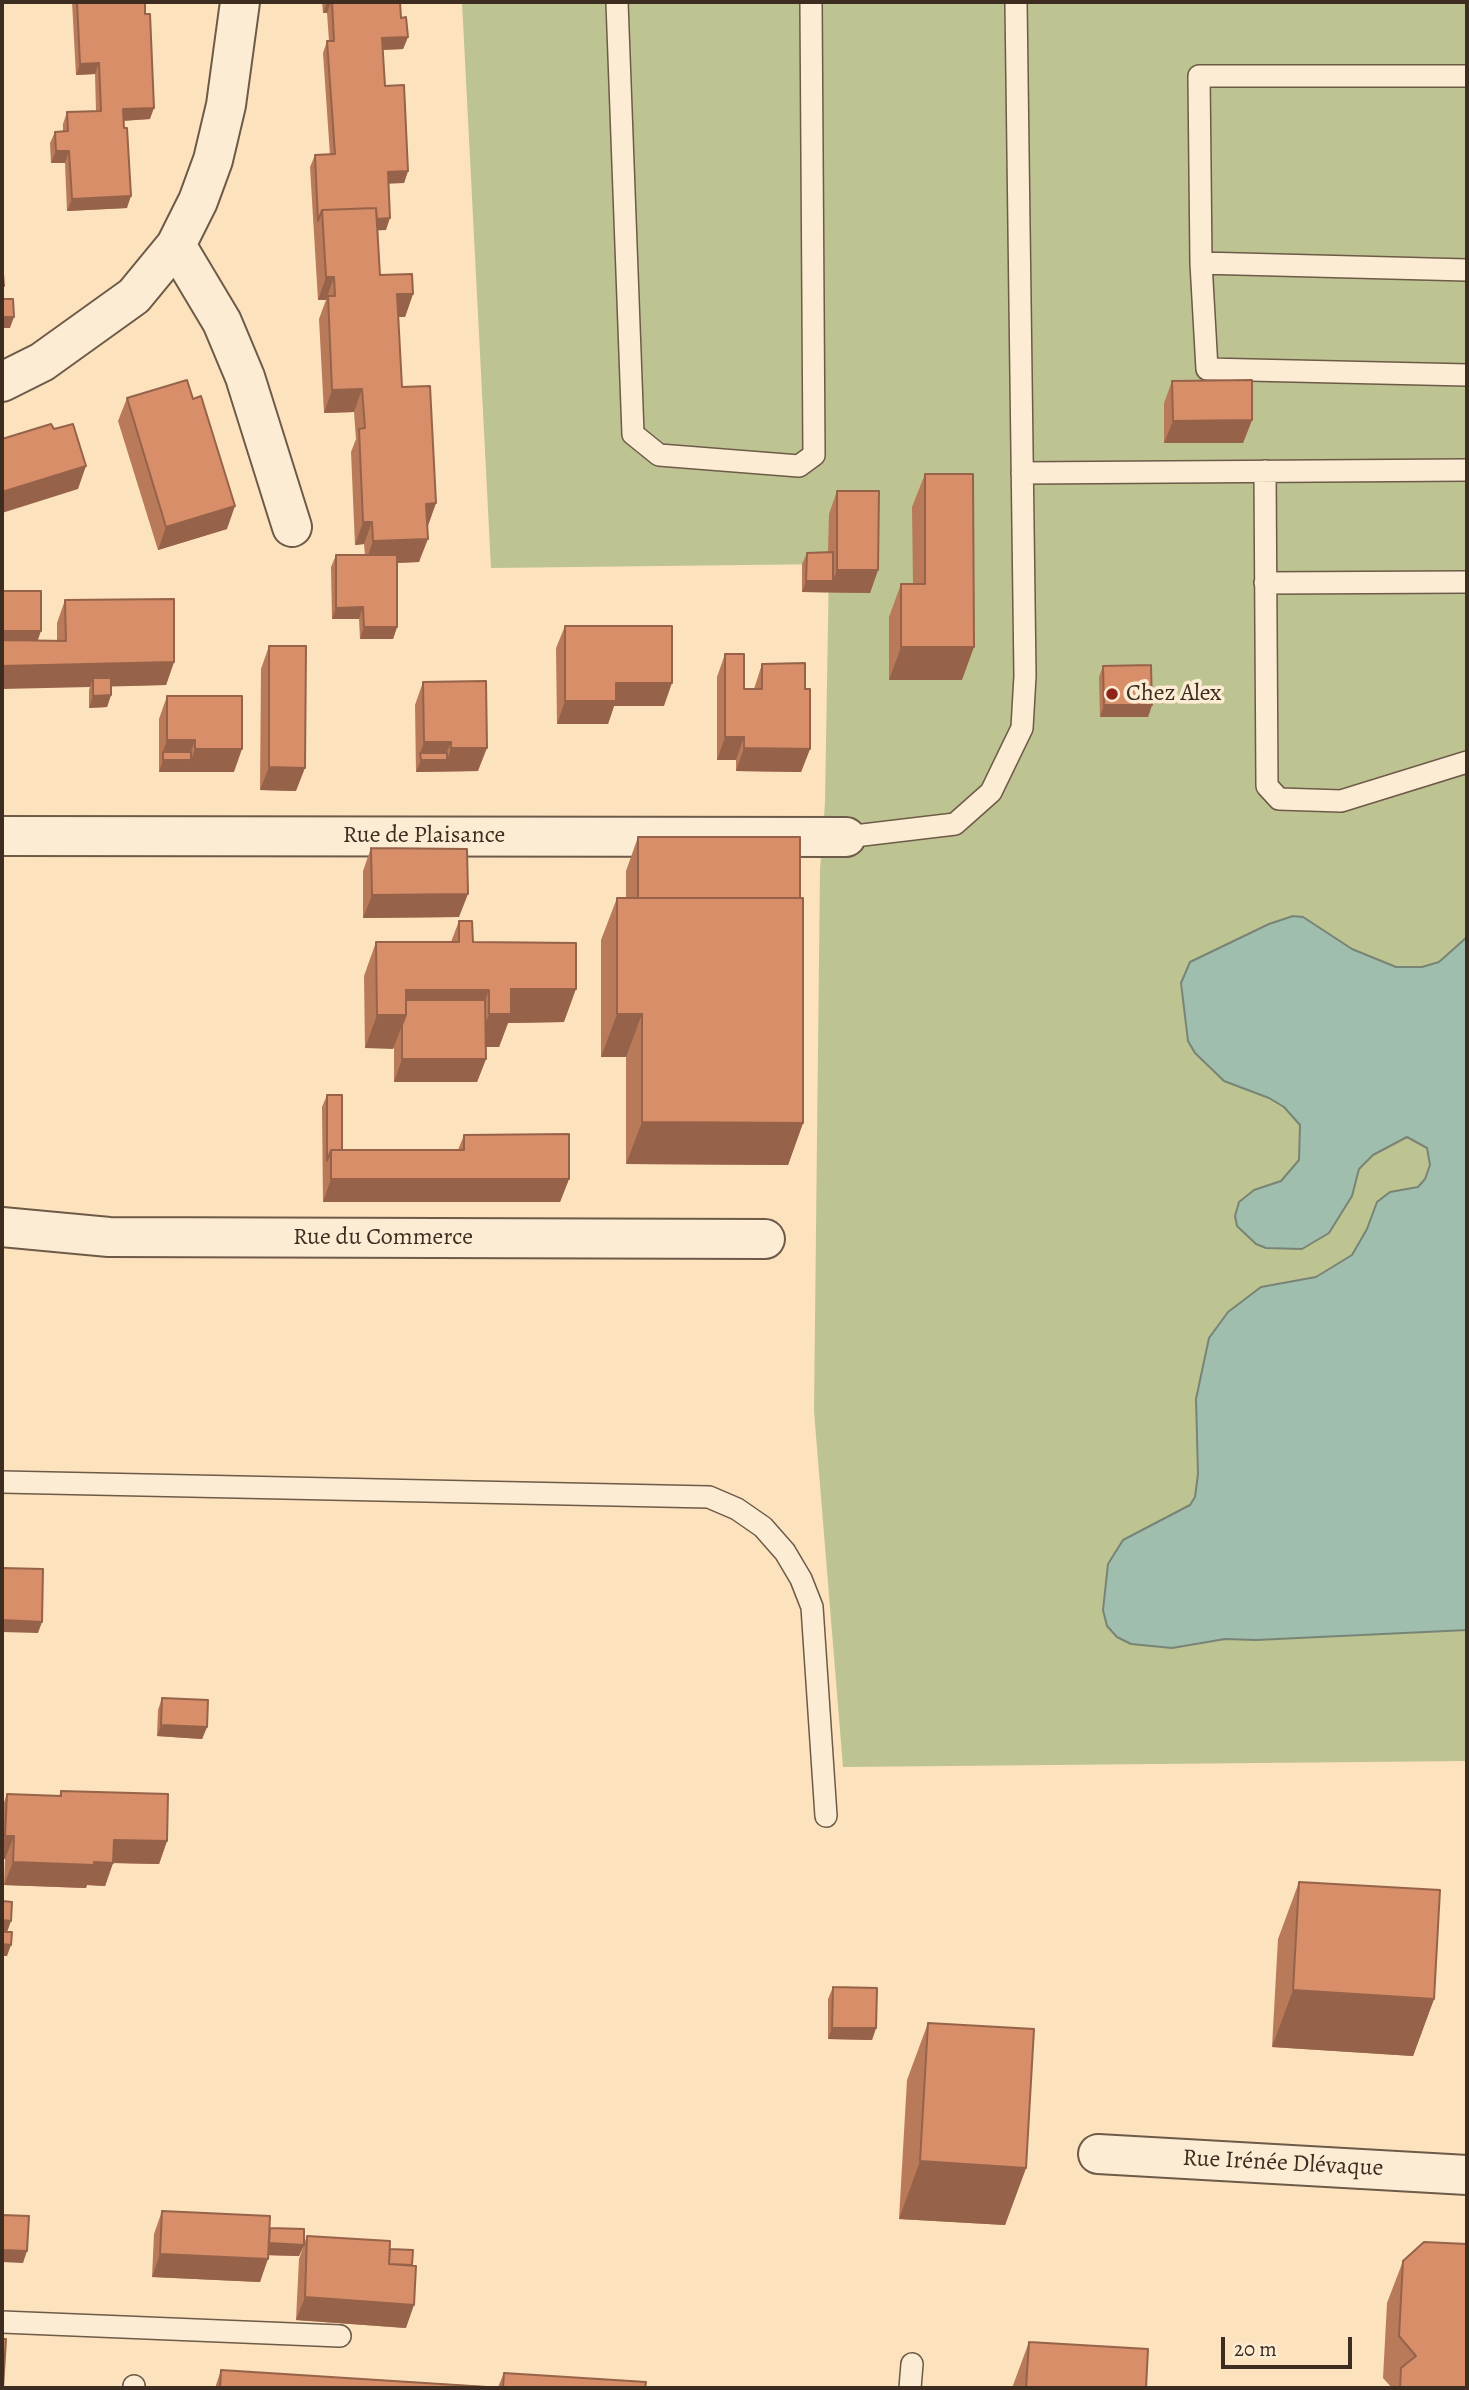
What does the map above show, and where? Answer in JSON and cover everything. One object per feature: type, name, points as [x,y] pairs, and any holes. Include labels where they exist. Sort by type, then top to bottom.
[{"type":"street","points":[[2,382],[42,362],[134,296],[176,245],[198,201],[213,160],[226,105],[240,2]]},
{"type":"street","points":[[176,245],[222,322],[245,377],[292,527]]},
{"type":"street","name":"Rue de Plaisance","points":[[2,836],[846,837]]},
{"type":"street","name":"Rue du Commerce","points":[[2,1227],[109,1237],[765,1239]]},
{"type":"street","name":"Rue Irénée Dlévaque","points":[[1098,2154],[1467,2175]]},
{"type":"lane","points":[[617,2],[633,434],[659,455],[799,466],[814,455],[811,2]]},
{"type":"lane","points":[[846,837],[956,824],[991,792],[1022,728],[1025,676],[1016,2]]},
{"type":"lane","points":[[1467,76],[1199,76],[1201,263],[1207,369],[1467,375]]},
{"type":"lane","points":[[1201,263],[1467,270]]},
{"type":"lane","points":[[1022,472],[1467,470]]},
{"type":"lane","points":[[1265,471],[1266,786],[1279,799],[1341,801],[1467,762]]},
{"type":"lane","points":[[1265,583],[1467,582]]},
{"type":"lane","points":[[2,1482],[709,1497],[737,1509],[764,1527],[785,1552],[811,1607],[826,1816]]},
{"type":"lane","points":[[2,2322],[340,2336]]},
{"type":"lane","points":[[910,2388],[912,2364]]},
{"type":"green space","points":[[462,2],[1467,2],[1467,1761],[843,1767],[814,1411],[820,870],[825,803],[829,564],[491,568]]},
{"type":"shaded area","points":[[1293,916],[1303,917],[1352,949],[1396,967],[1422,967],[1439,962],[1467,937],[1467,1630],[1256,1640],[1225,1639],[1172,1648],[1131,1644],[1117,1637],[1107,1626],[1103,1610],[1108,1564],[1123,1540],[1190,1505],[1195,1497],[1198,1474],[1196,1399],[1209,1338],[1228,1312],[1261,1287],[1316,1277],[1352,1255],[1367,1229],[1377,1202],[1390,1192],[1418,1187],[1425,1179],[1430,1165],[1427,1148],[1407,1137],[1373,1155],[1359,1169],[1352,1196],[1329,1233],[1302,1249],[1266,1248],[1256,1244],[1237,1226],[1235,1216],[1239,1202],[1254,1190],[1281,1181],[1299,1160],[1300,1125],[1284,1107],[1269,1098],[1224,1081],[1195,1053],[1188,1041],[1181,983],[1190,962],[1269,924]]},
{"type":"building","points":[[77,2],[145,2],[145,14],[150,14],[154,108],[123,109],[124,128],[127,128],[131,196],[72,199],[69,151],[56,151],[55,132],[68,131],[67,112],[101,111],[99,63],[80,64]]},
{"type":"building","points":[[332,2],[400,2],[401,18],[406,17],[408,37],[382,38],[385,86],[404,85],[408,171],[388,172],[390,218],[377,219],[376,208],[322,210],[318,221],[315,155],[335,154],[327,41],[334,41]]},
{"type":"building","points":[[376,208],[380,275],[412,274],[413,294],[397,294],[402,387],[430,386],[436,503],[426,504],[428,539],[373,541],[372,522],[363,522],[359,429],[365,428],[362,389],[332,390],[328,296],[335,296],[334,277],[326,277],[322,210]]},
{"type":"building","points":[[2,299],[13,299],[14,317],[2,317]]},
{"type":"building","points":[[187,380],[193,399],[201,396],[235,506],[166,527],[127,398]]},
{"type":"building","points":[[1252,380],[1252,420],[1173,421],[1172,381]]},
{"type":"building","points":[[51,424],[54,429],[73,424],[86,466],[2,492],[2,439]]},
{"type":"building","points":[[925,474],[973,474],[974,647],[901,647],[901,584],[925,584]]},
{"type":"building","points":[[837,491],[879,491],[878,570],[837,570]]},
{"type":"building","points":[[833,552],[833,581],[806,581],[807,553]]},
{"type":"building","points":[[336,555],[397,555],[397,627],[364,627],[363,607],[336,608]]},
{"type":"building","points":[[2,591],[41,591],[41,631],[2,631]]},
{"type":"building","points":[[174,599],[174,662],[2,666],[2,640],[66,641],[65,600]]},
{"type":"building","points":[[565,626],[672,626],[672,683],[616,683],[616,701],[565,701]]},
{"type":"building","points":[[269,646],[306,646],[305,768],[269,767]]},
{"type":"building","points":[[725,654],[744,654],[744,689],[762,689],[762,664],[805,663],[805,689],[810,689],[810,749],[744,748],[744,737],[725,737]]},
{"type":"building","points":[[1151,665],[1152,705],[1104,705],[1103,666]]},
{"type":"building","points":[[93,678],[111,678],[111,695],[93,696]]},
{"type":"building","points":[[486,681],[487,748],[451,748],[451,742],[424,742],[423,682]]},
{"type":"building","points":[[167,696],[242,696],[242,749],[195,749],[195,740],[167,740]]},
{"type":"building","points":[[163,752],[191,752],[191,760],[163,760]]},
{"type":"building","points":[[420,753],[447,753],[447,760],[421,760]]},
{"type":"building","points":[[638,837],[800,837],[800,898],[638,898]]},
{"type":"building","points":[[371,848],[467,849],[468,894],[372,895]]},
{"type":"building","points":[[617,898],[803,898],[803,1123],[642,1122],[642,1014],[617,1014]]},
{"type":"building","points":[[459,921],[472,921],[473,942],[576,943],[576,989],[511,989],[511,1014],[489,1014],[489,990],[406,990],[406,1015],[377,1015],[376,942],[459,942]]},
{"type":"building","points":[[406,1000],[485,1000],[486,1059],[402,1059],[402,1025],[406,1015]]},
{"type":"building","points":[[327,1095],[342,1095],[342,1150],[331,1150],[327,1161]]},
{"type":"building","points":[[569,1134],[569,1179],[331,1179],[331,1150],[464,1150],[464,1135]]},
{"type":"building","points":[[2,1568],[43,1569],[42,1622],[2,1620]]},
{"type":"building","points":[[162,1698],[208,1700],[207,1727],[161,1725]]},
{"type":"building","points":[[61,1791],[168,1794],[167,1841],[114,1840],[113,1863],[94,1862],[94,1865],[13,1862],[14,1836],[5,1836],[7,1794],[61,1796]]},
{"type":"building","points":[[1299,1882],[1440,1890],[1434,1999],[1293,1990]]},
{"type":"building","points":[[2,1901],[12,1902],[11,1921],[2,1920]]},
{"type":"building","points":[[2,1932],[12,1932],[11,1945],[2,1944]]},
{"type":"building","points":[[833,1987],[877,1988],[876,2028],[832,2028]]},
{"type":"building","points":[[928,2023],[1034,2029],[1026,2168],[920,2161]]},
{"type":"building","points":[[162,2211],[270,2216],[268,2259],[160,2254]]},
{"type":"building","points":[[2,2215],[29,2216],[27,2251],[2,2250]]},
{"type":"building","points":[[270,2228],[304,2229],[304,2245],[269,2243]]},
{"type":"building","points":[[307,2236],[390,2241],[389,2264],[416,2266],[414,2305],[305,2297]]},
{"type":"building","points":[[1424,2242],[1467,2244],[1467,2388],[1400,2388],[1401,2368],[1416,2356],[1399,2336],[1403,2261]]},
{"type":"building","points":[[390,2249],[413,2250],[412,2265],[389,2264]]},
{"type":"building","points":[[2,2339],[6,2339],[3,2388],[2,2388]]},
{"type":"building","points":[[1029,2342],[1148,2349],[1146,2388],[1026,2388]]},
{"type":"building","points":[[221,2370],[503,2388],[220,2388]]},
{"type":"building","points":[[504,2373],[646,2382],[645,2388],[503,2388]]},
{"type":"place","name":"Chez Alex","points":[[1112,694]]}]
